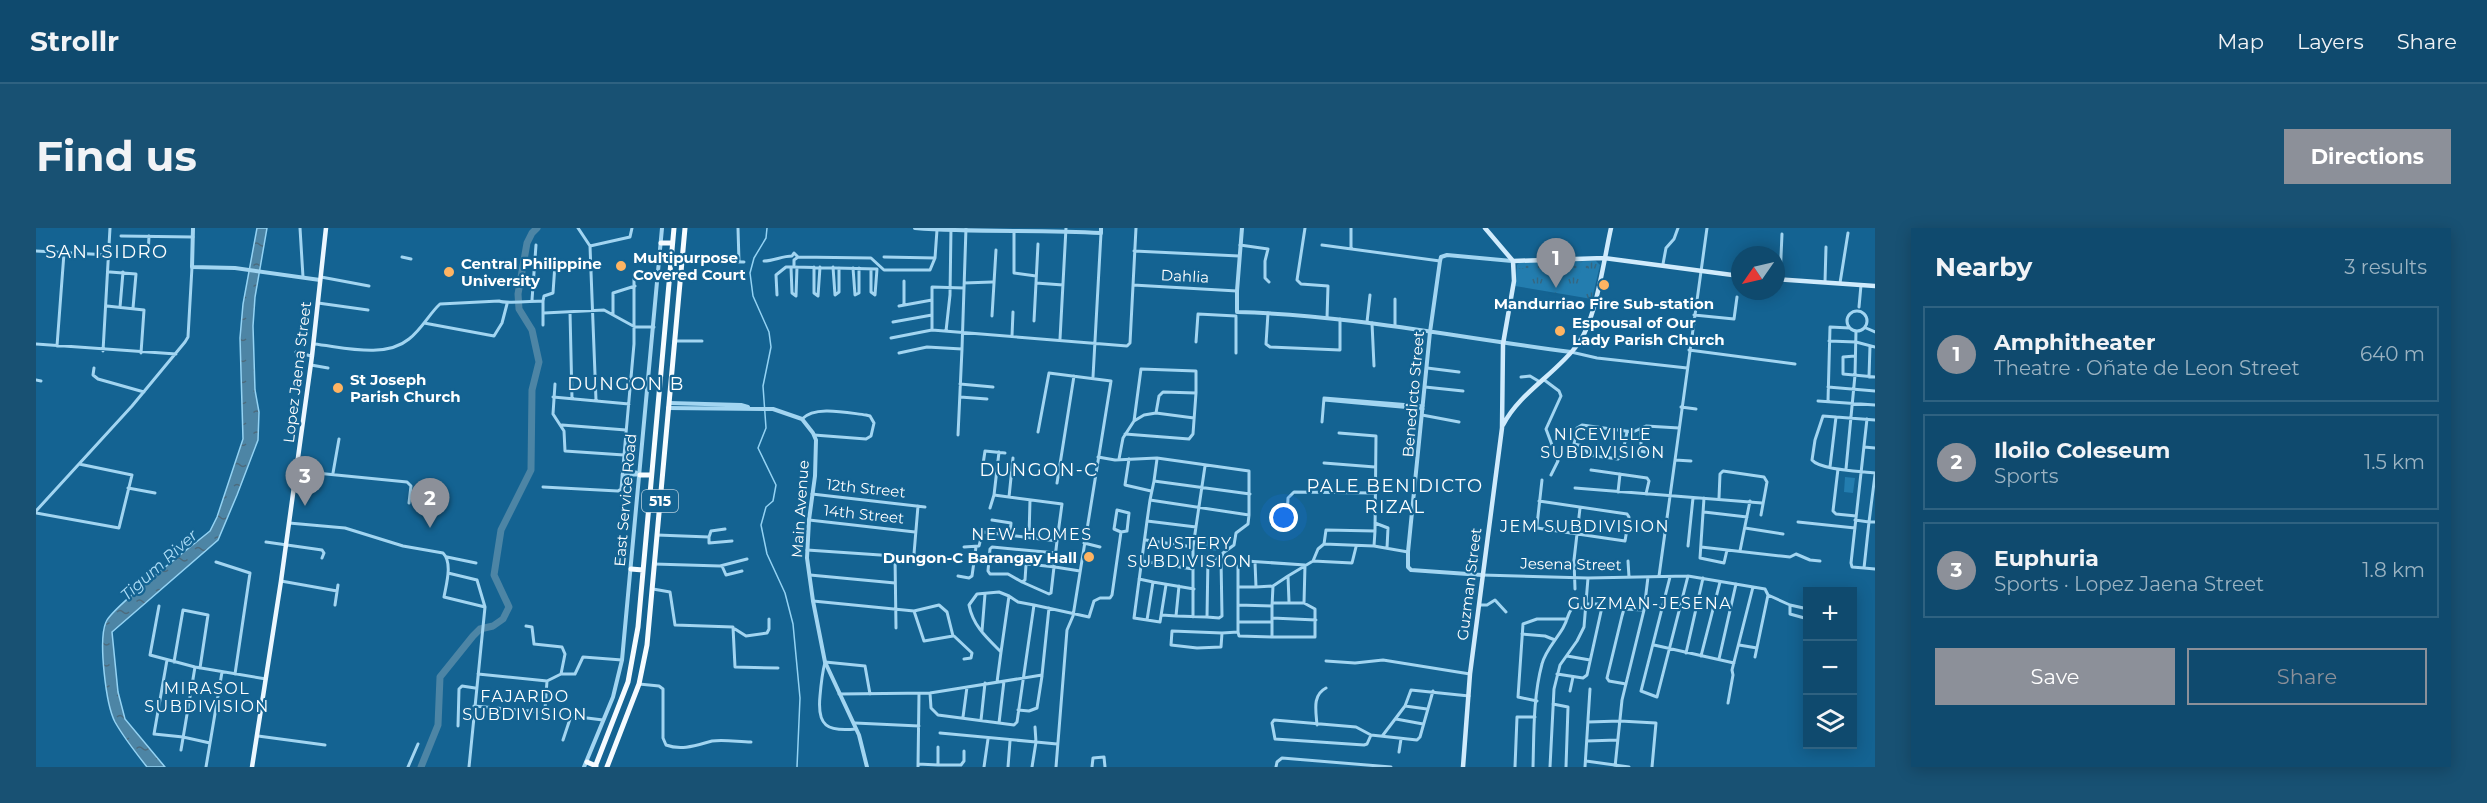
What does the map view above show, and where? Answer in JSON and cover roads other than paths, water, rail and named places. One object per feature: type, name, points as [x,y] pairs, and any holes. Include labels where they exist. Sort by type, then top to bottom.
[{"type":"highway","name":"515","points":[[596,767],[628,682],[641,602],[674,228]]},
{"type":"highway","name":"515","points":[[607,767],[639,684],[647,645],[685,228]]},
{"type":"highway","points":[[661,243],[672,243]]},
{"type":"highway","points":[[666,315],[676,317]]},
{"type":"highway","points":[[654,445],[665,446]]},
{"type":"highway","points":[[640,475],[651,476]]},
{"type":"highway","points":[[631,569],[644,570]]},
{"type":"highway","points":[[641,602],[651,603]]},
{"type":"highway","points":[[607,740],[617,745]]},
{"type":"highway","points":[[585,764],[596,767]]},
{"type":"main road","name":"Lopez Jaena Street","points":[[252,767],[314,344],[326,228]]},
{"type":"main road","points":[[1485,228],[1513,261],[1604,258],[1663,264],[1731,275]]},
{"type":"main road","points":[[1502,428],[1514,407],[1571,352],[1585,334],[1591,318],[1611,228]]},
{"type":"main road","name":"Guzman Street","points":[[1463,767],[1470,674],[1502,428],[1503,344],[1514,281],[1513,261]]},
{"type":"main road","points":[[1785,279],[1875,286]]},
{"type":"street","points":[[103,351],[110,228]]},
{"type":"street","points":[[36,512],[144,392],[188,337],[193,228]]},
{"type":"street","points":[[300,228],[303,278]]},
{"type":"street","points":[[578,228],[590,246],[596,400]]},
{"type":"street","points":[[590,246],[630,237],[632,228]]},
{"type":"street","name":"East Service Road","points":[[585,764],[605,720],[619,679],[622,660],[663,228]]},
{"type":"street","points":[[738,228],[739,261]]},
{"type":"street","points":[[915,228],[1014,231],[1101,230],[1093,377]]},
{"type":"street","points":[[891,338],[932,330],[1129,345],[1136,228]]},
{"type":"street","points":[[1236,353],[1236,291],[1242,228]]},
{"type":"street","points":[[1305,228],[1297,280],[1300,284],[1328,286],[1327,318]]},
{"type":"street","points":[[1351,248],[1352,228]]},
{"type":"street","points":[[1663,264],[1666,248],[1674,239],[1678,228]]},
{"type":"street","points":[[1659,576],[1707,228]]},
{"type":"street","points":[[946,331],[951,229]]},
{"type":"street","points":[[1060,339],[1066,229]]},
{"type":"street","points":[[794,267],[792,293],[796,296],[794,253],[798,257],[871,258],[884,270],[930,270],[935,258],[937,230]]},
{"type":"street","points":[[958,435],[966,230]]},
{"type":"street","points":[[1014,231],[1014,273],[1036,276]]},
{"type":"street","points":[[1840,283],[1848,233]]},
{"type":"street","points":[[1781,246],[1782,234]]},
{"type":"street","points":[[121,236],[193,237]]},
{"type":"street","points":[[148,255],[149,236]]},
{"type":"street","points":[[1034,321],[1038,244]]},
{"type":"street","points":[[1322,244],[1440,261],[1441,257],[1447,255],[1513,261]]},
{"type":"street","points":[[532,301],[536,245]]},
{"type":"street","points":[[1240,245],[1268,249],[1265,278],[1269,282]]},
{"type":"street","points":[[1825,282],[1826,247]]},
{"type":"street","points":[[992,316],[996,250]]},
{"type":"street","points":[[36,251],[110,255]]},
{"type":"street","points":[[1134,251],[1239,256]]},
{"type":"street","points":[[57,346],[64,253]]},
{"type":"street","points":[[402,257],[411,259]]},
{"type":"street","points":[[764,261],[776,261],[783,257],[793,258]]},
{"type":"street","points":[[884,257],[935,258]]},
{"type":"street","points":[[682,261],[744,262]]},
{"type":"street","name":"Benedicto Street","points":[[1408,552],[1430,332],[1440,261]]},
{"type":"street","points":[[543,325],[543,301],[544,296],[553,293],[555,264]]},
{"type":"street","points":[[192,267],[235,268],[369,286]]},
{"type":"street","points":[[777,295],[776,274],[786,267],[833,267],[839,268],[871,268],[878,269],[875,295],[871,292],[871,268]]},
{"type":"street","points":[[813,267],[814,293],[818,296],[820,267]]},
{"type":"street","points":[[833,267],[835,295],[839,292],[839,268]]},
{"type":"street","points":[[853,268],[853,292],[857,295],[859,268]]},
{"type":"street","points":[[109,272],[136,274],[133,308]]},
{"type":"street","points":[[120,307],[123,272]]},
{"type":"street","points":[[543,487],[618,492],[621,489],[635,327],[634,278]]},
{"type":"street","points":[[904,281],[904,305]]},
{"type":"street","points":[[964,283],[993,282]]},
{"type":"street","points":[[1036,283],[1063,285]]},
{"type":"street","name":"Dahlia","points":[[1133,285],[1236,291]]},
{"type":"street","points":[[1861,285],[1860,296],[1857,300],[1859,308],[1867,316],[1865,328]]},
{"type":"street","points":[[613,314],[613,293],[634,286]]},
{"type":"street","points":[[932,330],[934,286],[964,288]]},
{"type":"street","points":[[1370,295],[1374,366]]},
{"type":"street","points":[[1395,299],[1395,326]]},
{"type":"street","points":[[314,344],[387,350],[396,348],[409,339],[440,303],[499,301],[507,304],[521,300],[543,301]]},
{"type":"street","points":[[898,306],[932,300]]},
{"type":"street","points":[[1694,315],[1734,319],[1737,300]]},
{"type":"street","points":[[318,303],[368,310]]},
{"type":"street","points":[[424,324],[494,336],[502,323],[507,304]]},
{"type":"street","points":[[106,306],[144,310],[141,353]]},
{"type":"street","points":[[1850,328],[1848,317],[1859,308]]},
{"type":"street","points":[[544,313],[604,310],[635,327],[654,327]]},
{"type":"street","points":[[570,312],[572,399]]},
{"type":"street","points":[[1012,336],[1013,312]]},
{"type":"street","points":[[1268,313],[1266,344],[1270,347],[1340,350],[1340,319]]},
{"type":"street","points":[[1196,342],[1198,314],[1268,313],[1370,322],[1503,344],[1571,352],[1597,358],[1687,368]]},
{"type":"street","points":[[894,322],[932,315]]},
{"type":"street","points":[[1827,401],[1830,327],[1850,328],[1856,331],[1865,328],[1875,332]]},
{"type":"street","points":[[1845,469],[1854,389],[1856,331]]},
{"type":"street","points":[[674,341],[702,341]]},
{"type":"street","points":[[1829,341],[1856,342],[1875,347]]},
{"type":"street","points":[[36,344],[103,351],[176,354]]},
{"type":"street","points":[[1869,377],[1870,345]]},
{"type":"street","points":[[899,353],[927,347],[962,349]]},
{"type":"street","points":[[1689,350],[1796,364]]},
{"type":"street","points":[[296,352],[312,356]]},
{"type":"street","points":[[1856,356],[1843,357],[1842,373],[1875,377]]},
{"type":"street","points":[[311,365],[328,368]]},
{"type":"street","points":[[94,368],[93,375],[98,379],[144,392]]},
{"type":"street","points":[[1427,368],[1459,372]]},
{"type":"street","points":[[1125,434],[1189,439],[1193,434],[1196,371],[1141,369],[1134,421]]},
{"type":"street","points":[[1038,432],[1047,375],[1050,373],[1074,375],[1111,381],[1073,615],[1067,630],[1056,767]]},
{"type":"street","points":[[1057,483],[1074,375]]},
{"type":"street","points":[[1521,376],[1541,380],[1559,391],[1561,396],[1546,429],[1558,461],[1551,475]]},
{"type":"street","points":[[36,380],[41,381]]},
{"type":"street","points":[[555,384],[553,414],[561,425],[565,437],[564,449],[567,452],[624,455]]},
{"type":"street","points":[[960,384],[993,387]]},
{"type":"street","points":[[1425,387],[1463,391]]},
{"type":"street","points":[[1828,387],[1875,391]]},
{"type":"street","points":[[1156,413],[1163,392],[1196,393]]},
{"type":"street","points":[[553,397],[628,404]]},
{"type":"street","points":[[960,397],[987,399]]},
{"type":"street","points":[[1322,422],[1324,399],[1423,407]]},
{"type":"street","points":[[1818,400],[1875,405]]},
{"type":"street","points":[[668,406],[741,410],[756,407],[773,409],[802,419],[814,435],[866,439],[873,431],[873,419],[860,414],[812,412],[802,419]]},
{"type":"street","points":[[1681,406],[1696,409]]},
{"type":"street","points":[[1119,459],[1125,434],[1134,421],[1144,415],[1156,413],[1194,418]]},
{"type":"street","points":[[1422,415],[1459,422]]},
{"type":"street","points":[[1864,568],[1875,474],[1814,463],[1812,457],[1822,417],[1875,420]]},
{"type":"street","points":[[1830,467],[1836,417]]},
{"type":"street","points":[[1867,419],[1851,565],[1875,569]]},
{"type":"street","points":[[561,425],[626,430]]},
{"type":"street","points":[[1627,432],[1622,456],[1618,459],[1589,455],[1583,446],[1574,444],[1577,428],[1582,425],[1627,432],[1637,432],[1646,426],[1679,428]]},
{"type":"street","points":[[1641,429],[1641,451],[1649,453]]},
{"type":"street","points":[[1339,433],[1376,436],[1374,546]]},
{"type":"street","name":"Main Avenue","points":[[814,435],[816,446],[807,550],[813,601],[825,662],[855,723],[867,767]]},
{"type":"street","points":[[333,473],[339,439]]},
{"type":"street","points":[[1864,447],[1875,448]]},
{"type":"street","points":[[982,471],[985,451],[1005,453]]},
{"type":"street","points":[[990,508],[994,495],[999,452]]},
{"type":"street","points":[[1009,497],[1013,458]]},
{"type":"street","points":[[1098,458],[1157,458],[1249,471],[1248,524],[1236,532],[1234,545],[1223,553],[1221,559],[1222,616],[1207,618],[1162,615]]},
{"type":"street","points":[[1157,458],[1134,618],[1160,622],[1166,585]]},
{"type":"street","points":[[1129,459],[1125,485],[1151,491]]},
{"type":"street","points":[[1675,460],[1691,461]]},
{"type":"street","points":[[1324,463],[1375,467]]},
{"type":"street","points":[[36,512],[119,528],[132,475],[79,464]]},
{"type":"street","points":[[1193,617],[1193,548],[1205,465]]},
{"type":"street","points":[[1838,468],[1833,511],[1836,514],[1875,522]]},
{"type":"street","points":[[1591,470],[1648,479],[1646,494]]},
{"type":"street","points":[[296,471],[407,482],[411,486],[409,503]]},
{"type":"street","points":[[1719,498],[1720,474],[1726,471],[1764,477],[1767,482],[1761,515]]},
{"type":"street","points":[[622,473],[640,475]]},
{"type":"street","points":[[1618,492],[1620,474]]},
{"type":"street","points":[[1539,501],[1627,514],[1629,517],[1624,542],[1537,528],[1539,501],[1542,480]]},
{"type":"street","points":[[1154,481],[1250,494]]},
{"type":"street","points":[[128,488],[154,493]]},
{"type":"street","points":[[1575,488],[1670,497],[1762,502]]},
{"type":"street","points":[[1287,519],[1288,498],[1294,492],[1374,493]]},
{"type":"street","name":"12th Street","points":[[812,494],[925,507]]},
{"type":"street","points":[[994,495],[1062,504],[1056,553],[1054,567],[1049,594],[1008,574],[990,574],[988,571],[992,547],[1056,553]]},
{"type":"street","points":[[1688,546],[1693,498]]},
{"type":"street","points":[[1704,498],[1700,559],[1724,563],[1727,550]]},
{"type":"street","points":[[1029,537],[1030,500]]},
{"type":"street","points":[[1150,500],[1249,514]]},
{"type":"street","points":[[1740,551],[1750,501]]},
{"type":"street","points":[[807,550],[912,556],[918,506]]},
{"type":"street","points":[[1575,589],[1574,560],[1580,508]]},
{"type":"street","points":[[1117,510],[1130,514],[1129,530],[1121,532],[1114,529],[1117,510]]},
{"type":"street","points":[[1703,512],[1747,517]]},
{"type":"street","name":"14th Street","points":[[809,520],[915,532]]},
{"type":"street","points":[[993,520],[1011,523],[1010,535]]},
{"type":"street","points":[[1148,521],[1196,527]]},
{"type":"street","points":[[1798,522],[1855,528]]},
{"type":"street","points":[[288,523],[345,528],[403,546],[443,553],[447,557],[476,564]]},
{"type":"street","points":[[1375,523],[1388,528],[1387,549]]},
{"type":"street","points":[[1745,528],[1783,534]]},
{"type":"street","points":[[725,529],[711,531],[709,543],[732,541]]},
{"type":"street","points":[[1324,544],[1325,532],[1328,529],[1375,531]]},
{"type":"street","points":[[964,547],[976,547],[981,543],[982,532],[1057,542]]},
{"type":"street","points":[[1001,652],[982,633],[973,619],[969,605],[975,596],[996,592],[1018,602],[1089,617],[1094,601],[1100,598],[1110,598],[1112,595],[1121,532]]},
{"type":"street","points":[[657,535],[709,537]]},
{"type":"street","points":[[1146,540],[1193,548]]},
{"type":"street","points":[[266,542],[322,550],[324,553],[322,558]]},
{"type":"street","points":[[1084,543],[1100,547]]},
{"type":"street","points":[[1312,561],[1318,549],[1324,544],[1374,546],[1408,552],[1408,569],[1482,575]]},
{"type":"street","points":[[958,576],[970,578],[972,576],[976,547]]},
{"type":"street","points":[[1238,587],[1273,586],[1312,561],[1352,563],[1356,547]]},
{"type":"street","points":[[1701,547],[1789,557],[1796,554],[1810,560],[1820,561]]},
{"type":"street","points":[[895,556],[896,628]]},
{"type":"street","points":[[1194,556],[1221,559]]},
{"type":"street","points":[[447,557],[448,573],[444,597],[484,607]]},
{"type":"street","points":[[1207,618],[1208,557]]},
{"type":"street","points":[[654,564],[722,566],[747,559]]},
{"type":"street","points":[[989,560],[1080,572]]},
{"type":"street","points":[[1142,561],[1193,569]]},
{"type":"street","points":[[1628,561],[1629,577]]},
{"type":"street","points":[[216,562],[250,573],[235,674]]},
{"type":"street","points":[[1238,605],[1304,603],[1315,609],[1314,638],[1240,637],[1238,632],[1238,605],[1238,587],[1239,565],[1243,562],[1255,562],[1305,565]]},
{"type":"street","points":[[1255,562],[1256,587]]},
{"type":"street","points":[[1022,582],[1025,580],[1026,565]]},
{"type":"street","points":[[1304,603],[1305,565]]},
{"type":"street","points":[[722,566],[723,573],[726,575],[742,571]]},
{"type":"street","points":[[448,573],[477,580],[484,607],[469,767]]},
{"type":"street","points":[[809,575],[895,583]]},
{"type":"street","name":"Jesena Street","points":[[1482,575],[1588,578],[1688,576],[1766,589],[1768,595],[1790,605]]},
{"type":"street","points":[[1288,576],[1289,602]]},
{"type":"street","points":[[1670,577],[1641,691],[1657,697],[1688,576]]},
{"type":"street","points":[[1615,765],[1626,684],[1644,610],[1648,577]]},
{"type":"street","points":[[1550,767],[1557,674],[1584,627],[1588,578]]},
{"type":"street","points":[[1686,652],[1703,578]]},
{"type":"street","points":[[1139,579],[1194,589]]},
{"type":"street","points":[[281,581],[337,591]]},
{"type":"street","points":[[1701,656],[1720,581]]},
{"type":"street","points":[[1147,620],[1153,582]]},
{"type":"street","points":[[1719,659],[1736,584]]},
{"type":"street","points":[[335,606],[338,585]]},
{"type":"street","points":[[1176,616],[1179,586]]},
{"type":"street","points":[[1272,637],[1273,586]]},
{"type":"street","points":[[1728,702],[1734,663],[1753,587]]},
{"type":"street","points":[[653,589],[670,592],[675,625],[724,626],[735,629],[746,636],[767,633],[769,619]]},
{"type":"street","points":[[982,633],[985,594]]},
{"type":"street","points":[[1755,657],[1768,595]]},
{"type":"street","points":[[997,682],[1009,596]]},
{"type":"street","points":[[1479,605],[1487,605],[1495,600],[1506,612]]},
{"type":"street","points":[[813,601],[914,610],[936,605],[943,607],[947,612],[953,636],[972,653],[971,658],[964,658]]},
{"type":"street","points":[[1533,767],[1535,717],[1542,664],[1571,608],[1599,604],[1602,607],[1586,677],[1557,674]]},
{"type":"street","points":[[930,693],[933,712],[1017,724],[1034,605]]},
{"type":"street","points":[[1803,608],[1790,605],[1790,614],[1803,618]]},
{"type":"street","points":[[159,606],[150,655],[174,663],[266,679]]},
{"type":"street","points":[[1018,710],[1029,711],[1037,708],[1049,608]]},
{"type":"street","points":[[1626,684],[1608,680],[1624,609],[1644,610]]},
{"type":"street","points":[[174,663],[183,610],[196,611],[208,615],[200,668]]},
{"type":"street","points":[[914,610],[924,641],[953,636]]},
{"type":"street","points":[[1537,701],[1518,697],[1522,624],[1526,621],[1549,618],[1567,619]]},
{"type":"street","points":[[1238,622],[1316,620]]},
{"type":"street","points":[[526,626],[532,627],[534,644],[562,647],[564,651],[561,674]]},
{"type":"street","points":[[735,629],[735,667],[778,669]]},
{"type":"street","points":[[1222,633],[1220,648],[1170,644],[1172,631],[1238,632]]},
{"type":"street","points":[[1522,634],[1545,636],[1555,640]]},
{"type":"street","points":[[1653,645],[1734,663]]},
{"type":"street","points":[[1739,645],[1757,648]]},
{"type":"street","points":[[1567,656],[1590,660]]},
{"type":"street","points":[[477,674],[547,681],[561,674],[575,674],[583,657],[622,660]]},
{"type":"street","points":[[167,660],[154,734],[210,743]]},
{"type":"street","points":[[1326,661],[1355,663],[1383,660],[1470,674]]},
{"type":"street","points":[[857,729],[840,731],[832,729],[818,714],[821,676],[825,662],[865,666],[870,694]]},
{"type":"street","points":[[181,750],[195,667]]},
{"type":"street","points":[[206,767],[222,672]]},
{"type":"street","points":[[839,694],[930,693],[1042,675]]},
{"type":"street","points":[[1570,691],[1573,677]]},
{"type":"street","points":[[474,706],[543,711],[547,681]]},
{"type":"street","points":[[999,723],[1004,681]]},
{"type":"street","points":[[639,684],[659,686],[663,689],[663,738],[666,745],[680,747],[704,745],[711,742],[751,742]]},
{"type":"street","points":[[981,720],[985,684]]},
{"type":"street","points":[[458,726],[459,689],[462,686],[476,688]]},
{"type":"street","points":[[963,718],[968,687]]},
{"type":"street","points":[[1317,725],[1317,696],[1326,688]]},
{"type":"street","points":[[1383,736],[1405,706],[1409,691],[1414,689],[1468,696]]},
{"type":"street","points":[[1585,767],[1590,689]]},
{"type":"street","points":[[1371,735],[1367,744],[1364,745],[1276,739],[1273,737],[1272,723],[1275,720],[1300,721],[1317,725],[1356,727],[1371,735],[1415,740],[1419,737],[1433,691]]},
{"type":"street","points":[[919,694],[918,765],[961,765],[964,760],[964,751]]},
{"type":"street","points":[[1553,704],[1568,706],[1566,767]]},
{"type":"street","points":[[1405,706],[1427,710]]},
{"type":"street","points":[[563,740],[571,716],[605,720]]},
{"type":"street","points":[[1515,767],[1517,717],[1535,717]]},
{"type":"street","points":[[1396,719],[1423,724]]},
{"type":"street","points":[[1588,722],[1656,723],[1652,767]]},
{"type":"street","points":[[855,723],[919,726]]},
{"type":"street","points":[[1032,767],[1036,742],[1035,727]]},
{"type":"street","points":[[940,733],[1057,744]]},
{"type":"street","points":[[258,736],[325,745]]},
{"type":"street","points":[[984,767],[988,739]]},
{"type":"street","points":[[1399,752],[1401,739]]},
{"type":"street","points":[[1587,741],[1617,740]]},
{"type":"street","points":[[1008,767],[1010,741]]},
{"type":"street","points":[[408,767],[418,744]]},
{"type":"street","points":[[938,747],[938,765]]},
{"type":"street","points":[[1092,767],[1094,757],[1105,758],[1105,767]]},
{"type":"street","points":[[1276,767],[1277,762],[1282,758],[1390,767]]},
{"type":"street","points":[[1586,761],[1629,767]]},
{"type":"water","points":[[257,228],[267,228],[255,297],[253,326],[255,390],[259,412],[258,440],[218,540],[112,632],[118,692],[125,719],[165,767],[147,767],[122,734],[112,714],[104,672],[104,631],[111,614],[210,531],[217,517],[243,439],[240,338],[243,304]]},
{"type":"waterway","points":[[421,767],[438,725],[440,677],[473,636],[480,629],[493,626],[503,619],[509,607],[494,575],[501,530],[531,470],[532,390],[539,362],[532,330],[519,309],[518,294],[527,243],[537,228]]},
{"type":"waterway","points":[[767,228],[766,238],[754,258],[750,273],[753,296],[769,332],[771,347],[763,386],[766,428],[758,448],[776,485],[773,501],[766,507],[761,525],[767,554],[785,593],[793,624],[800,698],[797,767]]},
{"type":"place","name":"Multipurpose Covered Court","points":[[621,266]]},
{"type":"place","name":"Central Philippine University","points":[[449,272]]},
{"type":"place","name":"Mandurriao Fire Sub-station","points":[[1604,285]]},
{"type":"place","name":"Amphitheater","points":[[1556,288]]},
{"type":"place","name":"Espousal of Our Lady Parish Church","points":[[1560,331]]},
{"type":"place","name":"St Joseph Parish Church","points":[[338,388]]},
{"type":"place","name":"Euphuria","points":[[305,506]]},
{"type":"place","name":"Iloilo Coleseum","points":[[430,528]]},
{"type":"place","name":"Dungon-C Barangay Hall","points":[[1089,557]]},
{"type":"district","name":"SAN ISIDRO","points":[[107,252]]},
{"type":"district","name":"DUNGON B","points":[[626,384]]},
{"type":"district","name":"NICEVILLE SUBDIVISION","points":[[1603,443]]},
{"type":"district","name":"DUNGON-C","points":[[1039,470]]},
{"type":"district","name":"PALE BENIDICTO RIZAL","points":[[1395,496]]},
{"type":"district","name":"JEM SUBDIVISION","points":[[1585,526]]},
{"type":"district","name":"NEW HOMES","points":[[1032,534]]},
{"type":"district","name":"AUSTERY SUBDIVISION","points":[[1190,552]]},
{"type":"district","name":"GUZMAN-JESENA","points":[[1650,603]]},
{"type":"district","name":"MIRASOL SUBDIVISION","points":[[207,697]]},
{"type":"district","name":"FAJARDO SUBDIVISION","points":[[525,705]]},
{"type":"water label","name":"Tigum River","points":[[159,565]]}]
